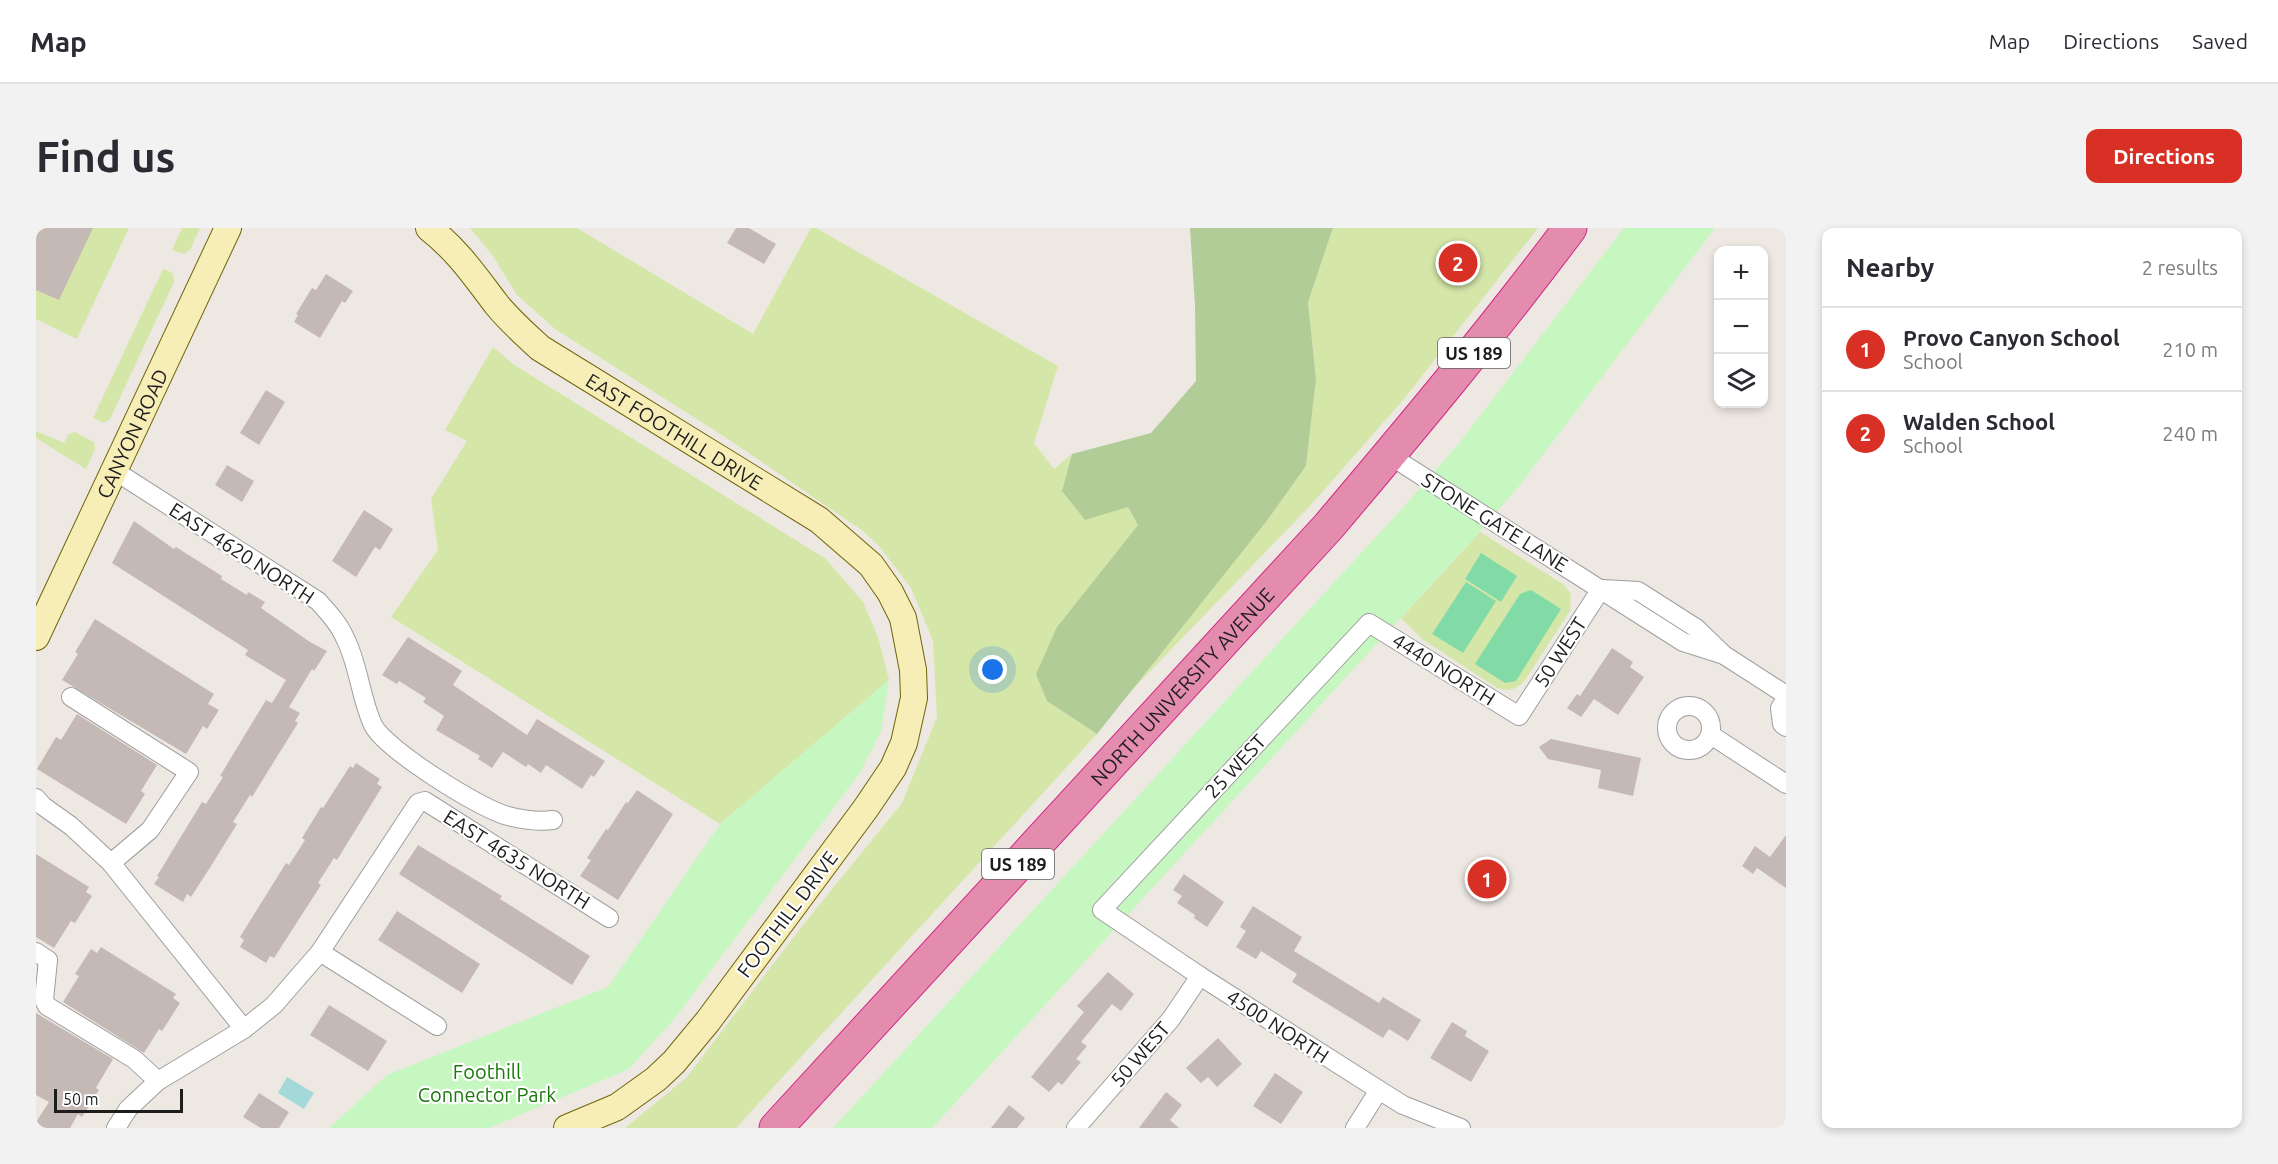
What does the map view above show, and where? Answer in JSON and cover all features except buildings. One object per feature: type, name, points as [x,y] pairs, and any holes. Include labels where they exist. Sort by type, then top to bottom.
[{"type":"highway","name":"NORTH UNIVERSITY AVENUE","points":[[776,1128],[1320,535],[1483,341],[1570,228]]},
{"type":"main road","name":"CANYON ROAD","points":[[36,637],[228,228]]},
{"type":"main road","name":"EAST FOOTHILL DRIVE","points":[[429,228],[466,262],[519,330],[540,348],[819,520],[855,548],[871,565],[890,592],[903,618],[908,639]]},
{"type":"main road","name":"FOOTHILL DRIVE","points":[[567,1128],[617,1107],[656,1079],[674,1062],[708,1021],[882,785],[904,743],[914,698],[913,670],[908,639]]},
{"type":"street","name":"STONE GATE LANE","points":[[1389,455],[1683,642],[1724,655],[1786,697],[1780,708],[1782,724],[1786,727]]},
{"type":"street","name":"EAST 4620 NORTH","points":[[115,471],[306,592],[322,606],[346,638],[374,726],[392,747],[484,807],[506,816],[529,821],[553,820]]},
{"type":"street","name":"50 WEST","points":[[1519,716],[1601,589]]},
{"type":"street","name":"4440 NORTH","points":[[1369,623],[1519,716]]},
{"type":"street","name":"25 WEST","points":[[1102,910],[1369,623]]},
{"type":"street","points":[[71,697],[189,772],[150,830],[111,863]]},
{"type":"street","points":[[1711,735],[1786,784]]},
{"type":"street","name":"EAST 4635 NORTH","points":[[320,952],[413,809],[418,802],[425,801],[609,918]]},
{"type":"street","points":[[38,803],[71,826],[111,863],[244,1029]]},
{"type":"street","name":"4500 NORTH","points":[[1102,910],[1200,976],[1403,1105],[1461,1128]]},
{"type":"street","points":[[36,952],[48,960],[44,1000],[47,1005],[134,1059],[158,1081]]},
{"type":"street","points":[[116,1128],[128,1110],[158,1081],[244,1029],[274,1005],[320,952],[437,1026]]},
{"type":"street","name":"50 WEST","points":[[1076,1128],[1170,1018],[1200,976]]},
{"type":"street","points":[[1355,1128],[1379,1090]]},
{"type":"green space","points":[[36,228],[129,228],[77,339],[36,319]]},
{"type":"green space","points":[[182,228],[200,228],[190,250],[183,254],[172,250]]},
{"type":"green space","points":[[470,228],[577,228],[753,334],[811,228],[816,228],[1058,366],[1034,443],[1054,469],[1072,454],[1062,491],[1128,507],[1138,525],[1057,627],[1047,701],[1097,734],[736,1128],[625,1128],[686,1078],[803,925],[902,803],[937,717],[933,641],[911,588],[879,546],[863,531],[728,439],[555,329],[517,295],[493,256]]},
{"type":"green space","points":[[1190,228],[1333,228],[1308,302],[1316,379],[1306,466],[1266,522],[1097,734],[1047,701],[1036,674],[1057,627],[1138,525],[1128,507],[1085,520],[1062,491],[1072,454],[1151,433],[1196,381],[1195,305]]},
{"type":"green space","points":[[1333,228],[1538,228],[1404,399],[1310,506],[1130,692],[1266,522],[1306,466],[1316,379],[1308,302]]},
{"type":"green space","points":[[1624,228],[1715,228],[1520,485],[1475,537],[932,1128],[833,1128],[1408,502],[1459,443]]},
{"type":"green space","points":[[163,269],[173,273],[174,282],[110,419],[104,423],[93,418]]},
{"type":"green space","points":[[493,347],[513,364],[826,559],[863,602],[878,637],[889,680],[720,824],[391,617],[438,550],[431,499],[467,441],[445,430]]},
{"type":"green space","points":[[36,431],[64,443],[69,434],[75,432],[94,442],[95,449],[86,469],[36,438]]},
{"type":"green space","points":[[1480,532],[1563,584],[1571,594],[1570,611],[1525,680],[1512,689],[1497,688],[1422,639],[1401,618]]},
{"type":"green space","points":[[1481,553],[1517,576],[1501,602],[1465,579]]},
{"type":"green space","points":[[1466,582],[1496,601],[1463,653],[1432,634]]},
{"type":"green space","points":[[1531,590],[1561,609],[1516,681],[1505,683],[1475,664],[1520,594]]},
{"type":"green space","name":"Foothill Connector Park","points":[[889,680],[881,732],[859,774],[675,1018],[629,1069],[489,1128],[329,1128],[387,1075],[608,987],[720,824]]},
{"type":"water","points":[[287,1077],[314,1093],[304,1109],[278,1093]]},
{"type":"place","name":"Walden School","points":[[1458,263]]},
{"type":"place","name":"Provo Canyon School","points":[[1487,879]]}]
